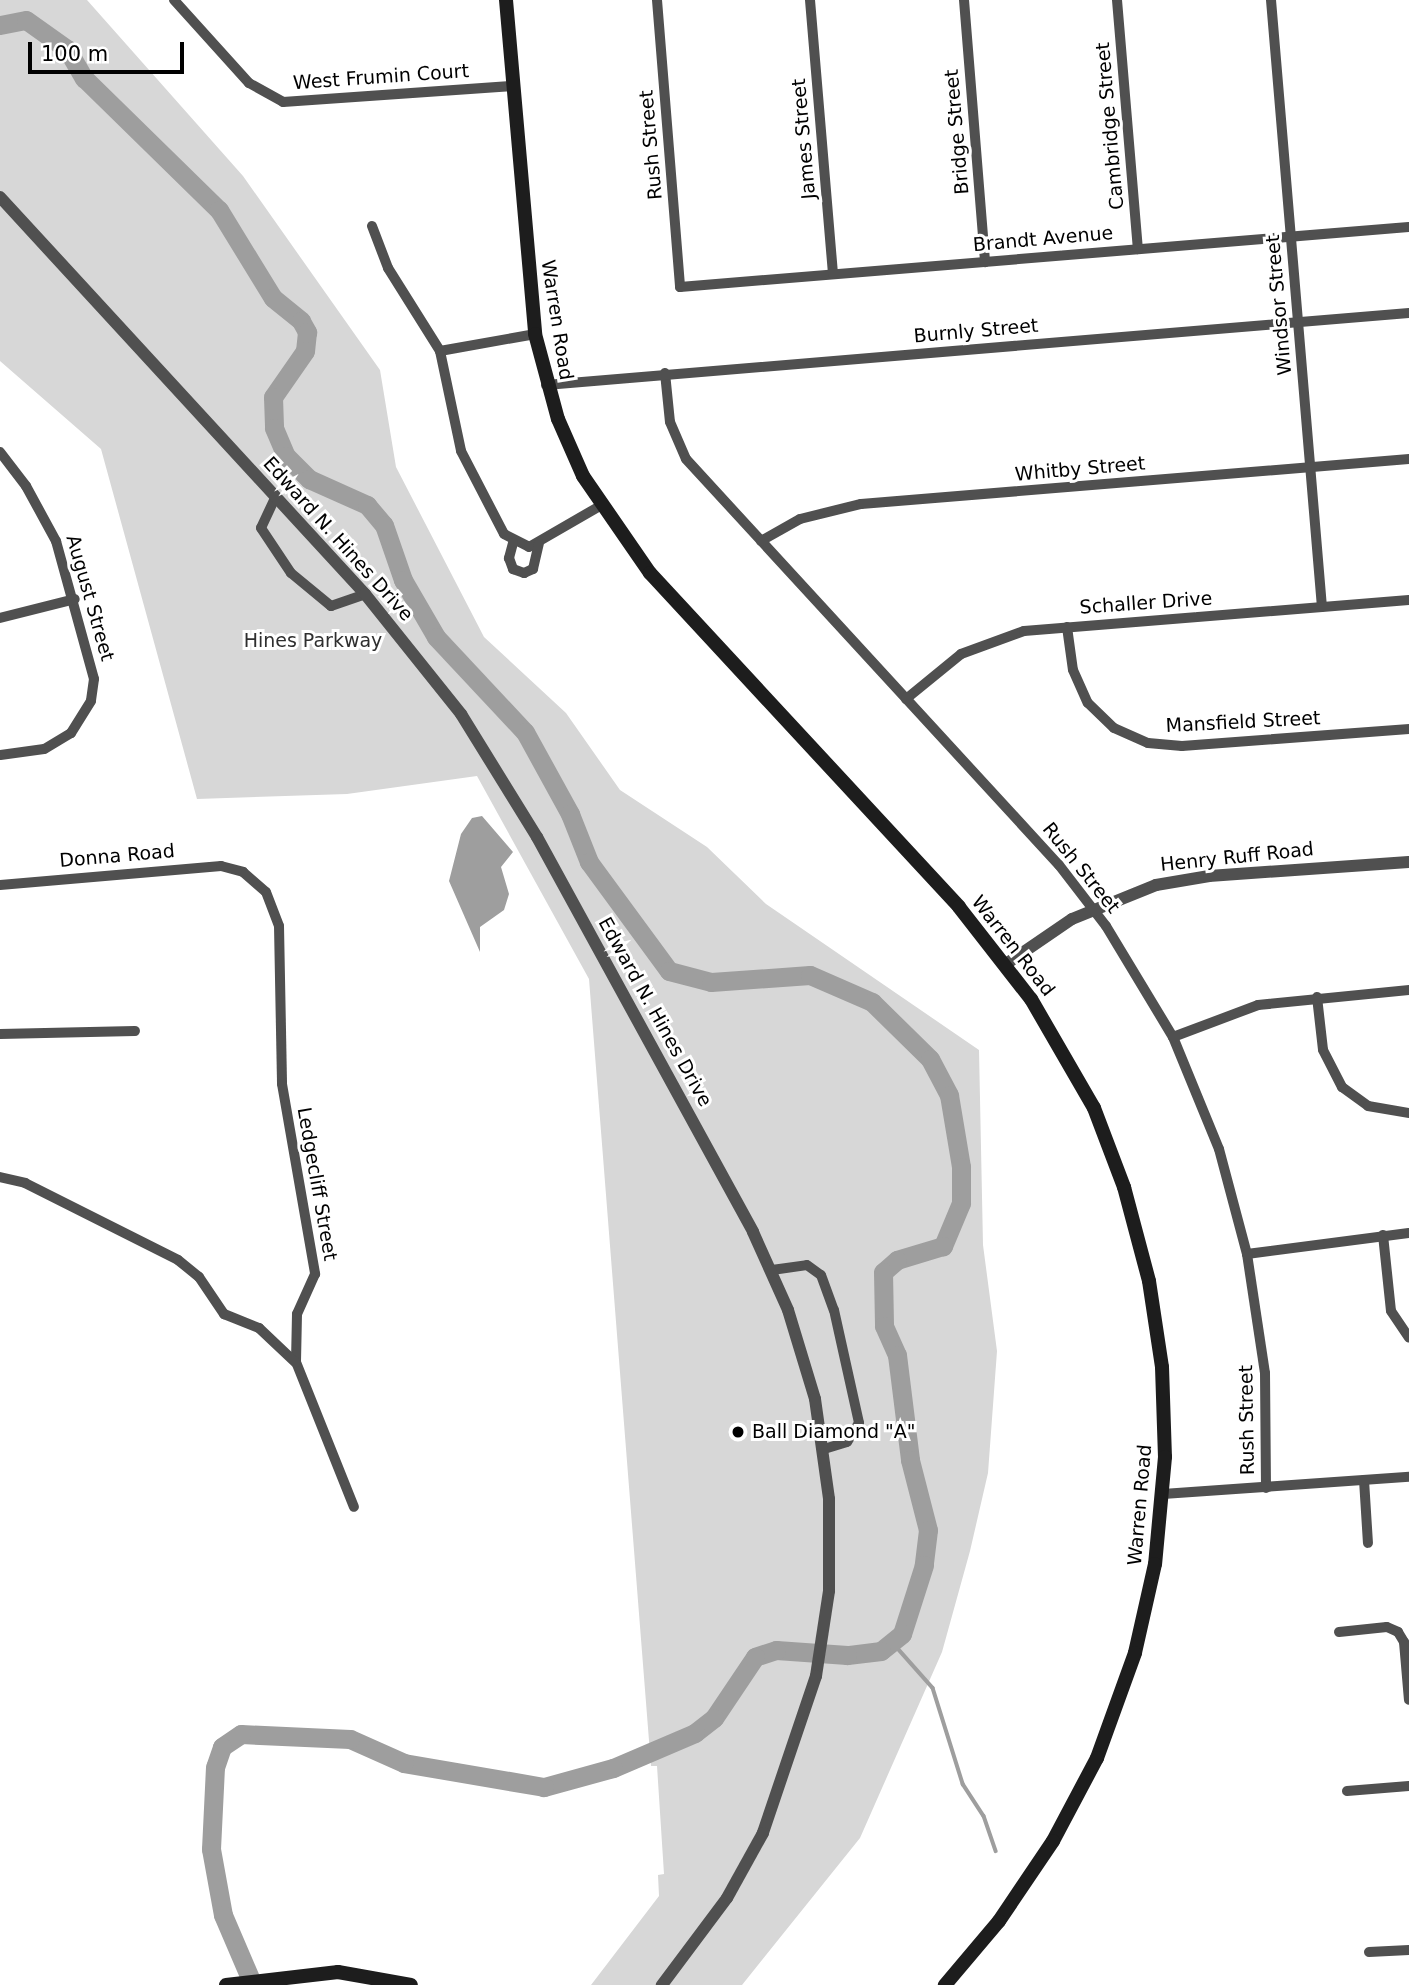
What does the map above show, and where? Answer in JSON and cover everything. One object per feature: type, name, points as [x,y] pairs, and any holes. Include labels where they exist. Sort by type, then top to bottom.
[{"type":"main road","name":"Warren Road","points":[[506,0],[535,334],[546,385],[569,448],[600,506],[656,580],[1006,964],[1081,1083],[1133,1216],[1162,1367],[1163,1494],[1143,1625],[1097,1758],[1034,1872],[945,1985]]},
{"type":"main road","points":[[226,1985],[271,1977],[338,1972],[411,1985]]},
{"type":"street","name":"West Frumin Court","points":[[174,0],[249,83],[283,102],[513,86]]},
{"type":"street","name":"Rush Street","points":[[657,0],[680,287]]},
{"type":"street","name":"James Street","points":[[810,0],[833,274]]},
{"type":"street","name":"Bridge Street","points":[[964,0],[985,262]]},
{"type":"street","name":"Cambridge Street","points":[[1117,0],[1138,249]]},
{"type":"street","name":"Windsor Street","points":[[1271,0],[1322,607]]},
{"type":"street","name":"Edward N. Hines Drive","points":[[0,197],[365,594],[488,754],[772,1270],[802,1351],[824,1449],[831,1545],[824,1633],[816,1676],[790,1767],[763,1833],[727,1898],[662,1985]]},
{"type":"street","points":[[372,226],[388,268],[440,351],[461,451],[513,543],[509,558],[513,569],[524,573],[533,569],[539,544]]},
{"type":"street","name":"Brandt Avenue","points":[[680,287],[1409,227]]},
{"type":"street","name":"Burnly Street","points":[[546,385],[1409,313]]},
{"type":"street","points":[[440,351],[535,334]]},
{"type":"street","name":"Rush Street","points":[[665,373],[670,422],[681,451],[1093,908],[1173,1037],[1219,1149],[1247,1254],[1265,1373],[1266,1488]]},
{"type":"street","name":"August Street","points":[[0,755],[53,746],[78,724],[91,701],[94,679],[75,599],[48,524],[1,456]]},
{"type":"street","name":"Whitby Street","points":[[761,541],[800,519],[861,505],[1409,459]]},
{"type":"street","points":[[275,498],[261,528],[290,573],[319,601],[331,606],[365,594]]},
{"type":"street","points":[[513,543],[539,544],[600,506]]},
{"type":"street","points":[[0,618],[75,599]]},
{"type":"street","name":"Schaller Drive","points":[[906,699],[979,645],[1024,631],[1409,600]]},
{"type":"street","name":"Mansfield Street","points":[[1067,626],[1073,670],[1088,703],[1114,728],[1148,743],[1182,746],[1409,729]]},
{"type":"street","name":"Henry Ruff Road","points":[[1006,964],[1093,908],[1148,887],[1209,876],[1409,862]]},
{"type":"street","name":"Donna Road","points":[[0,885],[198,866],[237,870]]},
{"type":"street","name":"Ledgecliff Street","points":[[237,870],[266,892],[279,926],[282,1084],[315,1273],[297,1314],[296,1362],[354,1507]]},
{"type":"street","points":[[1173,1037],[1243,1009],[1317,997],[1409,990]]},
{"type":"street","points":[[1317,997],[1323,1050],[1342,1087],[1368,1106],[1409,1113]]},
{"type":"street","points":[[0,1034],[135,1031]]},
{"type":"street","points":[[0,1177],[25,1183],[178,1260],[199,1277],[224,1314],[259,1328],[296,1362]]},
{"type":"street","points":[[1247,1254],[1409,1233]]},
{"type":"street","points":[[1383,1235],[1391,1311],[1409,1338]]},
{"type":"street","points":[[772,1270],[807,1265],[821,1275],[834,1310],[859,1423],[847,1442],[824,1449]]},
{"type":"street","points":[[1163,1494],[1409,1477]]},
{"type":"street","points":[[1364,1480],[1368,1543]]},
{"type":"street","points":[[1339,1632],[1387,1627],[1398,1632],[1404,1642],[1409,1700]]},
{"type":"street","points":[[1347,1791],[1409,1786]]},
{"type":"street","points":[[1368,1952],[1409,1950]]},
{"type":"green space","name":"Hines Parkway","points":[[0,0],[87,0],[243,176],[380,370],[396,467],[484,637],[566,713],[620,790],[707,847],[766,904],[979,1050],[983,1245],[997,1351],[988,1473],[970,1551],[942,1652],[860,1838],[742,1985],[591,1985],[659,1896],[658,1875],[664,1874],[657,1766],[651,1766],[589,979],[477,776],[347,794],[197,799],[101,449],[0,361]]},
{"type":"shaded area","points":[[482,816],[513,852],[501,867],[509,894],[504,910],[480,927],[480,952],[449,881],[461,834],[472,818]]},
{"type":"waterway","points":[[0,25],[26,20],[67,49],[84,78],[219,210],[273,298],[301,321],[307,332],[305,351],[273,397],[274,428],[286,456],[309,479],[367,505],[384,525],[403,580],[436,637],[525,732],[570,814],[589,862],[669,971],[711,982],[810,975],[872,1002],[930,1059],[949,1095],[961,1167],[961,1203],[943,1246],[897,1260],[883,1272],[884,1326],[897,1355],[910,1460],[928,1530],[924,1565],[902,1634],[881,1651],[847,1655],[776,1650],[755,1657],[714,1718],[695,1733],[613,1768],[544,1787],[404,1763],[350,1739],[241,1734],[222,1747],[215,1767],[211,1849],[223,1915],[253,1985]]},
{"type":"waterway","points":[[893,1643],[933,1688],[963,1784],[984,1816],[996,1851]]},
{"type":"place","name":"Ball Diamond \"A\"","points":[[738,1432]]}]
